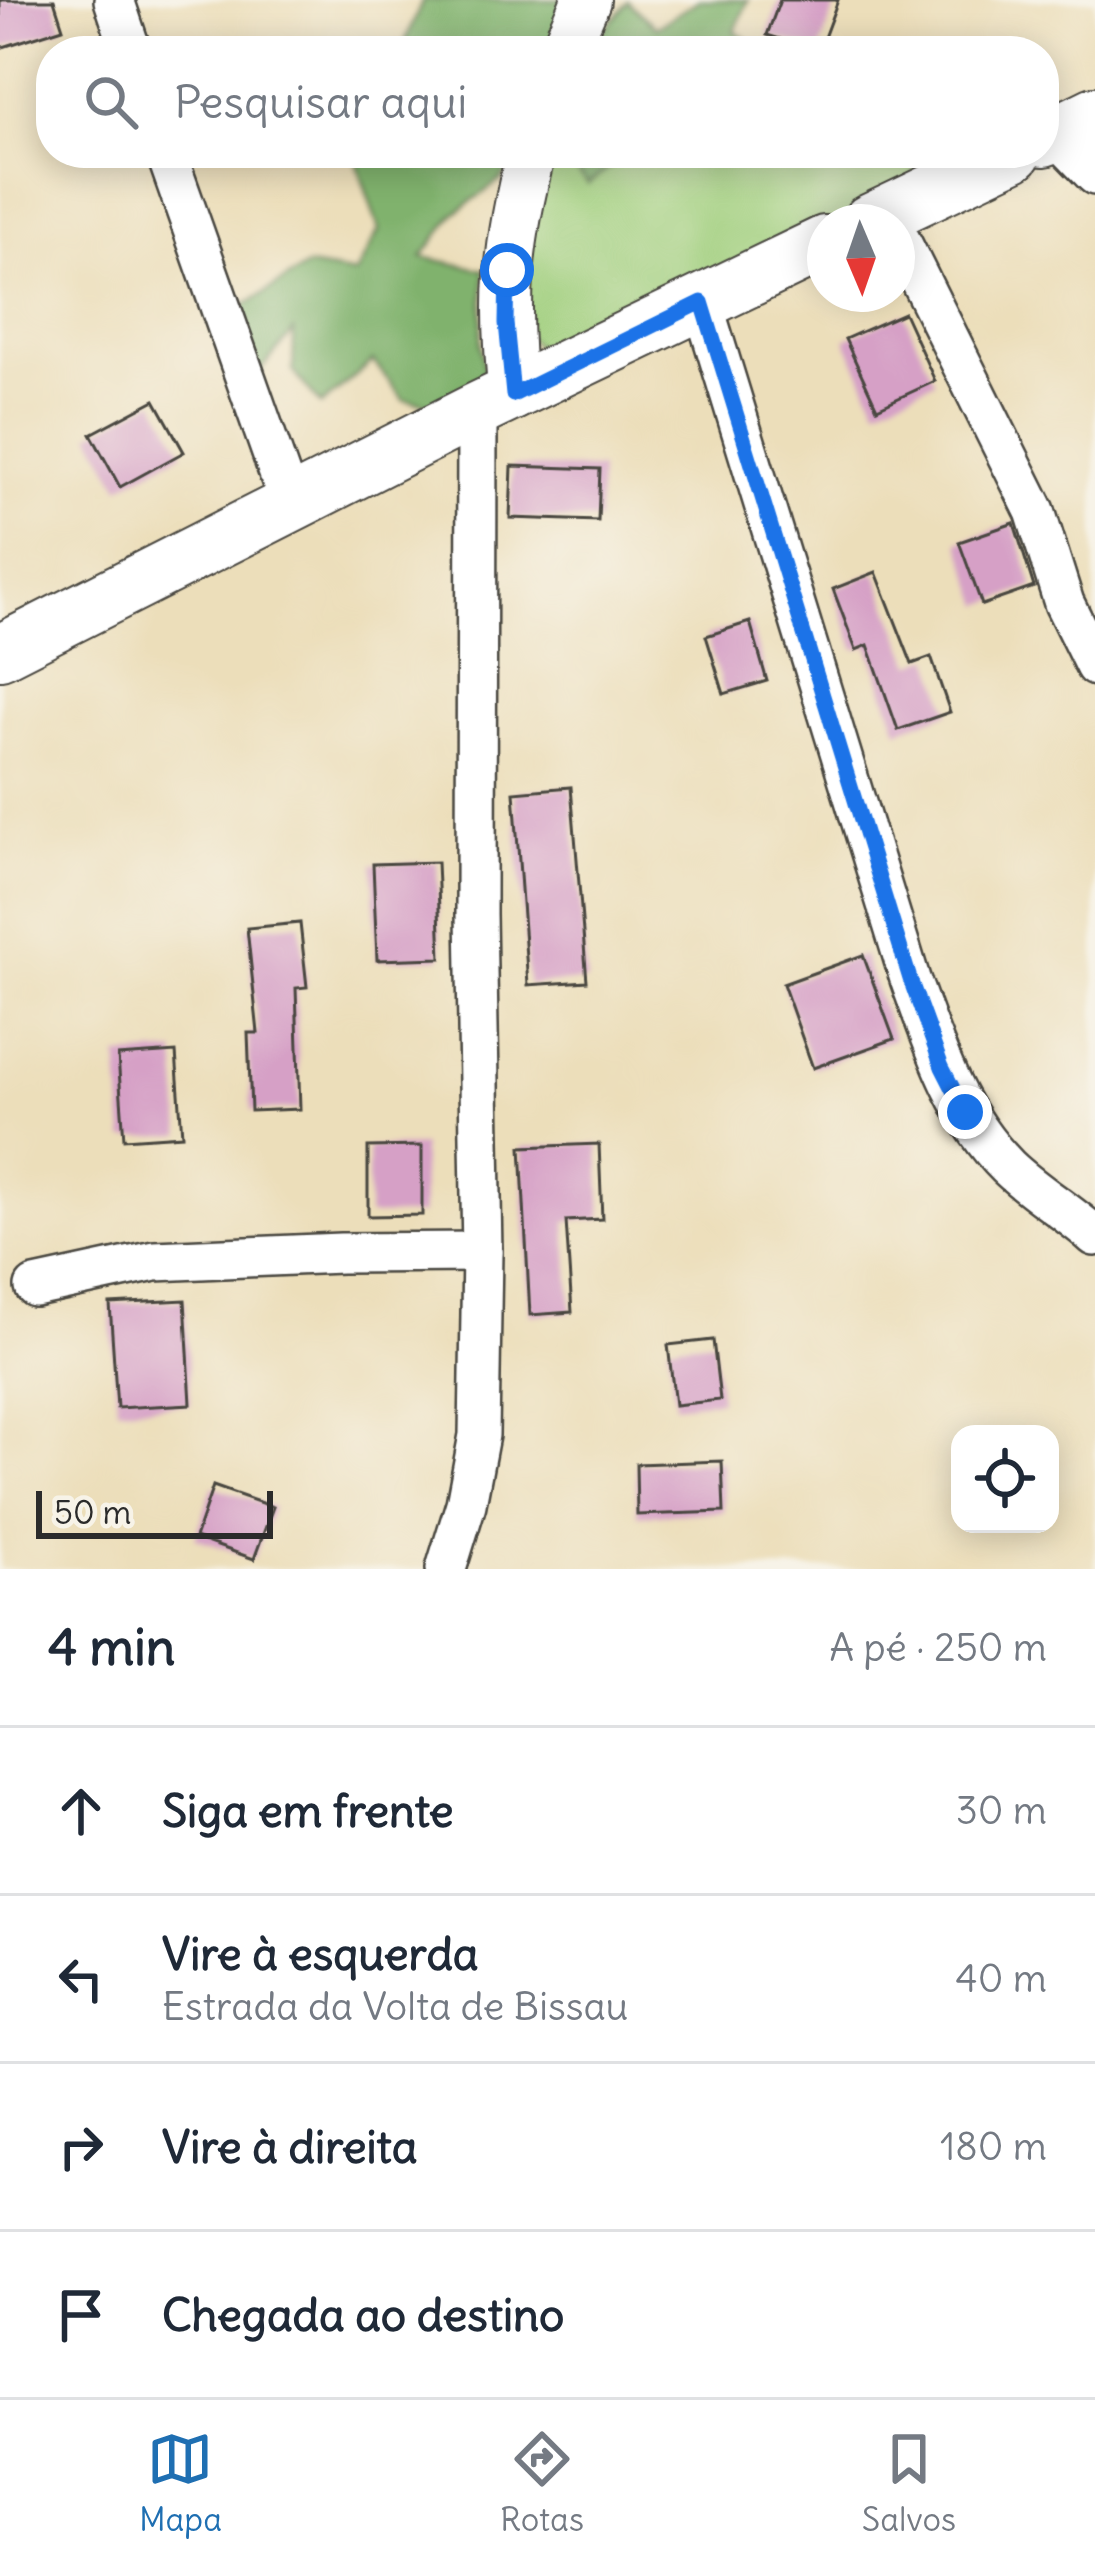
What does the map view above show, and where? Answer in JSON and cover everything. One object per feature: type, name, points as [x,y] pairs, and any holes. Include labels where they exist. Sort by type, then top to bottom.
[{"type":"main road","points":[[915,208],[990,168]]},
{"type":"main road","points":[[0,652],[290,504],[807,252]]},
{"type":"street","points":[[114,0],[126,36]]},
{"type":"street","points":[[570,36],[586,0]]},
{"type":"street","points":[[1059,142],[1095,175]]},
{"type":"street","points":[[171,168],[290,504]]},
{"type":"street","points":[[446,1569],[466,1504],[479,1436],[482,1252],[476,914],[495,403],[506,323],[507,270],[528,168]]},
{"type":"street","points":[[915,279],[1035,511],[1064,603],[1095,666]]},
{"type":"street","points":[[702,302],[910,979],[942,1067],[965,1112],[1011,1170],[1089,1219]]},
{"type":"street","points":[[35,1287],[155,1261],[482,1252]]},
{"type":"green space","points":[[423,0],[571,0],[559,36],[407,36]]},
{"type":"green space","points":[[699,0],[748,0],[735,31],[742,36],[599,36],[628,2],[656,27]]},
{"type":"green space","points":[[359,168],[510,168],[501,180],[455,213],[422,257],[485,270],[481,344],[487,385],[439,406],[404,400],[373,361],[321,405],[293,371],[294,331],[254,378],[218,322],[308,266],[356,274],[379,230]]},
{"type":"green space","points":[[546,168],[574,168],[588,183],[608,168],[913,168],[927,179],[874,204],[807,204],[807,236],[571,348],[540,350],[519,328],[530,193]]},
{"type":"green space","points":[[574,168],[609,168],[588,184]]},
{"type":"building","points":[[0,0],[54,0],[63,28],[0,48]]},
{"type":"building","points":[[780,0],[838,0],[825,36],[767,35]]},
{"type":"building","points":[[904,313],[935,381],[877,408],[845,339]]},
{"type":"building","points":[[155,400],[184,452],[120,487],[91,434]]},
{"type":"building","points":[[512,466],[600,469],[598,521],[510,518]]},
{"type":"building","points":[[1014,523],[1034,587],[982,605],[959,542]]},
{"type":"building","points":[[876,572],[912,664],[931,657],[950,712],[898,730],[868,645],[856,650],[833,589]]},
{"type":"building","points":[[750,622],[767,681],[724,694],[706,636]]},
{"type":"building","points":[[571,787],[587,981],[528,985],[514,792]]},
{"type":"building","points":[[437,862],[441,958],[377,960],[373,864]]},
{"type":"building","points":[[300,923],[307,987],[296,988],[300,1109],[251,1111],[248,1033],[258,1033],[247,928]]},
{"type":"building","points":[[863,955],[894,1039],[813,1068],[783,984]]},
{"type":"building","points":[[176,1052],[182,1135],[124,1139],[118,1056]]},
{"type":"building","points":[[599,1144],[602,1219],[566,1221],[572,1312],[530,1315],[521,1147]]},
{"type":"building","points":[[422,1146],[422,1215],[368,1216],[368,1147]]},
{"type":"building","points":[[185,1300],[191,1404],[117,1408],[110,1304]]},
{"type":"building","points":[[713,1340],[720,1400],[675,1405],[668,1345]]},
{"type":"building","points":[[722,1461],[724,1512],[637,1515],[636,1464]]},
{"type":"building","points":[[213,1486],[273,1507],[254,1559],[195,1538]]},
{"type":"route","points":[[507,270],[513,395],[702,302],[910,979],[942,1067],[965,1112]]}]
